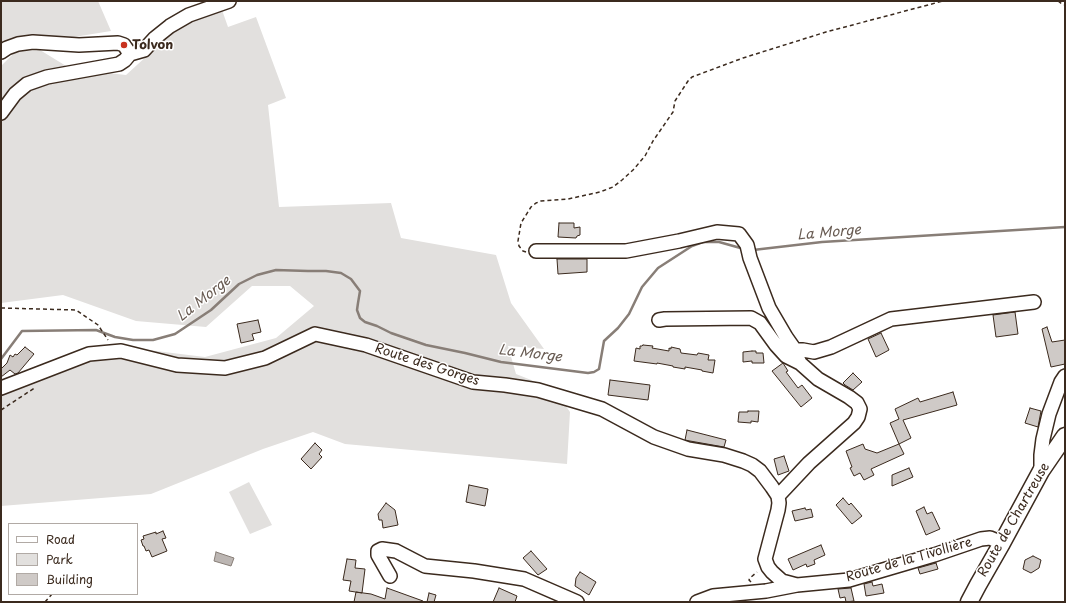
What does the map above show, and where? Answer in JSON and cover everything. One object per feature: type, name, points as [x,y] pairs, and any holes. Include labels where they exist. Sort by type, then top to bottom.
[{"type":"main road","name":"Route de Chartreuse","points":[[969,602],[1041,471],[1065,436]]},
{"type":"main road","name":"Route de Chartreuse","points":[[972,602],[978,584]]},
{"type":"street","points":[[1,113],[15,94],[28,84],[47,77],[119,64],[130,54],[144,50],[170,26],[189,15],[229,1]]},
{"type":"street","points":[[1,52],[18,44],[33,42],[79,45],[118,43],[124,45],[130,54]]},
{"type":"street","points":[[536,251],[626,251],[717,232],[739,234],[749,251],[769,308],[786,338],[795,350],[800,362]]},
{"type":"street","points":[[795,350],[814,352],[831,347],[892,319],[1034,302]]},
{"type":"street","points":[[659,320],[751,318],[760,323],[786,356],[800,362],[818,379],[857,403],[860,409],[858,417],[854,423],[809,464],[778,496],[778,510],[765,559],[776,577],[782,581],[797,585]]},
{"type":"street","name":"Route des Gorges","points":[[1,388],[89,354],[121,351],[177,365],[225,368],[265,358],[315,334],[366,345],[473,382],[538,390],[602,409],[654,437],[688,449],[724,455],[752,465],[766,478],[778,496]]},
{"type":"street","points":[[1041,471],[1041,455],[1049,414],[1061,382],[1065,376]]},
{"type":"street","name":"Route de la Tivollière","points":[[697,602],[712,596],[766,591],[797,585],[849,580],[934,555],[981,539],[990,538],[1002,543]]},
{"type":"street","points":[[390,576],[378,555],[378,551],[382,549],[396,550],[425,566],[474,571],[524,580],[577,602]]},
{"type":"path","points":[[536,251],[528,253],[524,251],[519,246],[518,241],[521,223],[531,207],[542,201],[568,199],[600,192],[622,180],[645,156],[653,141],[673,112],[675,101],[692,77],[743,58],[826,32],[943,1]]},
{"type":"path","points":[[1058,1],[1065,5]]},
{"type":"path","points":[[1,308],[76,310],[98,325],[108,340]]},
{"type":"path","points":[[753,583],[749,580],[758,571],[765,559]]},
{"type":"green space","points":[[1,1],[98,1],[111,31],[74,37],[13,39],[1,49]]},
{"type":"green space","points":[[222,10],[228,27],[256,17],[286,98],[268,105],[279,207],[391,203],[401,238],[496,255],[511,303],[544,349],[508,346],[516,374],[554,389],[570,412],[567,464],[345,444],[313,432],[263,449],[151,494],[1,506],[1,383],[68,354],[148,350],[205,357],[276,338],[314,306],[290,286],[252,286],[206,327],[136,321],[63,295],[1,303],[1,66],[15,52],[40,50],[71,69],[126,75],[182,24]]},
{"type":"green space","points":[[249,482],[272,525],[250,534],[229,492]]},
{"type":"shaded area","points":[[216,552],[234,558],[231,566],[214,561]]},
{"type":"building","points":[[559,223],[574,223],[574,228],[580,227],[580,235],[576,238],[558,237]]},
{"type":"building","points":[[557,259],[587,259],[587,272],[558,274]]},
{"type":"building","points":[[1015,312],[1018,334],[996,337],[993,315]]},
{"type":"building","points":[[258,320],[261,332],[252,334],[254,340],[241,343],[237,324]]},
{"type":"building","points":[[1047,327],[1052,342],[1065,340],[1065,364],[1051,367],[1042,329]]},
{"type":"building","points":[[881,333],[889,350],[876,357],[868,339]]},
{"type":"building","points":[[640,346],[653,346],[652,348],[669,351],[669,348],[671,349],[671,347],[680,349],[681,353],[697,355],[698,353],[709,355],[708,360],[715,360],[713,373],[685,367],[685,369],[657,363],[634,361],[636,348],[640,349]]},
{"type":"building","points":[[25,347],[34,354],[18,373],[15,374],[10,370],[1,377],[1,369],[7,363],[10,355],[13,357],[15,354],[17,355]]},
{"type":"building","points":[[756,351],[756,353],[763,353],[764,363],[752,363],[752,361],[743,362],[743,352]]},
{"type":"building","points":[[783,363],[788,371],[786,372],[798,388],[802,385],[812,398],[801,407],[772,371]]},
{"type":"building","points":[[853,373],[862,382],[853,390],[843,383]]},
{"type":"building","points":[[610,380],[650,385],[648,400],[608,395]]},
{"type":"building","points":[[953,392],[957,405],[903,420],[911,438],[899,444],[890,423],[899,419],[895,409],[918,398],[920,402]]},
{"type":"building","points":[[1030,408],[1041,411],[1038,427],[1025,423]]},
{"type":"building","points":[[759,411],[758,422],[738,422],[739,412]]},
{"type":"building","points":[[687,430],[726,440],[724,447],[685,440]]},
{"type":"building","points":[[315,443],[322,450],[319,454],[322,457],[311,469],[301,459]]},
{"type":"building","points":[[863,444],[865,449],[877,453],[899,444],[904,454],[871,469],[874,475],[864,480],[860,473],[854,476],[850,468],[852,467],[846,451]]},
{"type":"building","points":[[784,456],[789,471],[778,475],[774,459]]},
{"type":"building","points":[[909,468],[913,477],[892,486],[892,475]]},
{"type":"building","points":[[469,485],[488,489],[485,506],[466,502]]},
{"type":"building","points":[[843,498],[849,505],[851,503],[862,516],[852,524],[836,505]]},
{"type":"building","points":[[386,503],[395,510],[398,525],[383,528],[382,520],[379,520],[378,514]]},
{"type":"building","points":[[924,507],[927,514],[932,512],[940,529],[926,535],[916,511]]},
{"type":"building","points":[[805,508],[806,510],[811,509],[813,517],[795,521],[792,511]]},
{"type":"building","points":[[163,531],[166,538],[162,539],[167,551],[152,557],[149,550],[146,551],[141,540],[144,539],[143,536],[156,532],[156,534]]},
{"type":"building","points":[[821,545],[825,555],[814,560],[815,564],[807,567],[806,564],[793,570],[788,559]]},
{"type":"building","points":[[531,551],[547,569],[538,575],[523,558]]},
{"type":"building","points":[[1033,556],[1041,560],[1039,568],[1031,573],[1023,569],[1025,560]]},
{"type":"building","points":[[347,559],[356,560],[355,568],[365,569],[362,593],[349,591],[351,581],[343,580]]},
{"type":"building","points":[[936,563],[938,569],[920,574],[918,568]]},
{"type":"building","points":[[580,572],[596,582],[589,595],[575,586],[576,578]]},
{"type":"building","points":[[872,582],[873,586],[882,584],[884,593],[866,596],[864,584]]},
{"type":"building","points":[[387,588],[423,601],[354,602],[356,592],[371,594],[385,599]]},
{"type":"building","points":[[499,588],[517,596],[515,602],[493,602]]},
{"type":"building","points":[[851,588],[854,601],[846,602],[845,597],[840,598],[838,589]]},
{"type":"building","points":[[429,593],[436,595],[434,602],[427,602]]},
{"type":"waterway","name":"La Morge","points":[[753,250],[822,242],[1065,227]]},
{"type":"waterway","name":"La Morge","points":[[1,359],[22,331],[96,330],[115,337],[133,340],[153,340],[175,334],[211,310],[239,284],[257,275],[276,270],[326,271],[341,273],[351,279],[360,291],[357,310],[360,318],[365,322],[391,333],[426,345],[501,362],[588,373],[599,369],[604,341],[618,328],[629,314],[642,287],[658,268],[692,246],[703,242],[719,242],[744,249]]},
{"type":"place","name":"Tolvon","points":[[124,45]]}]
